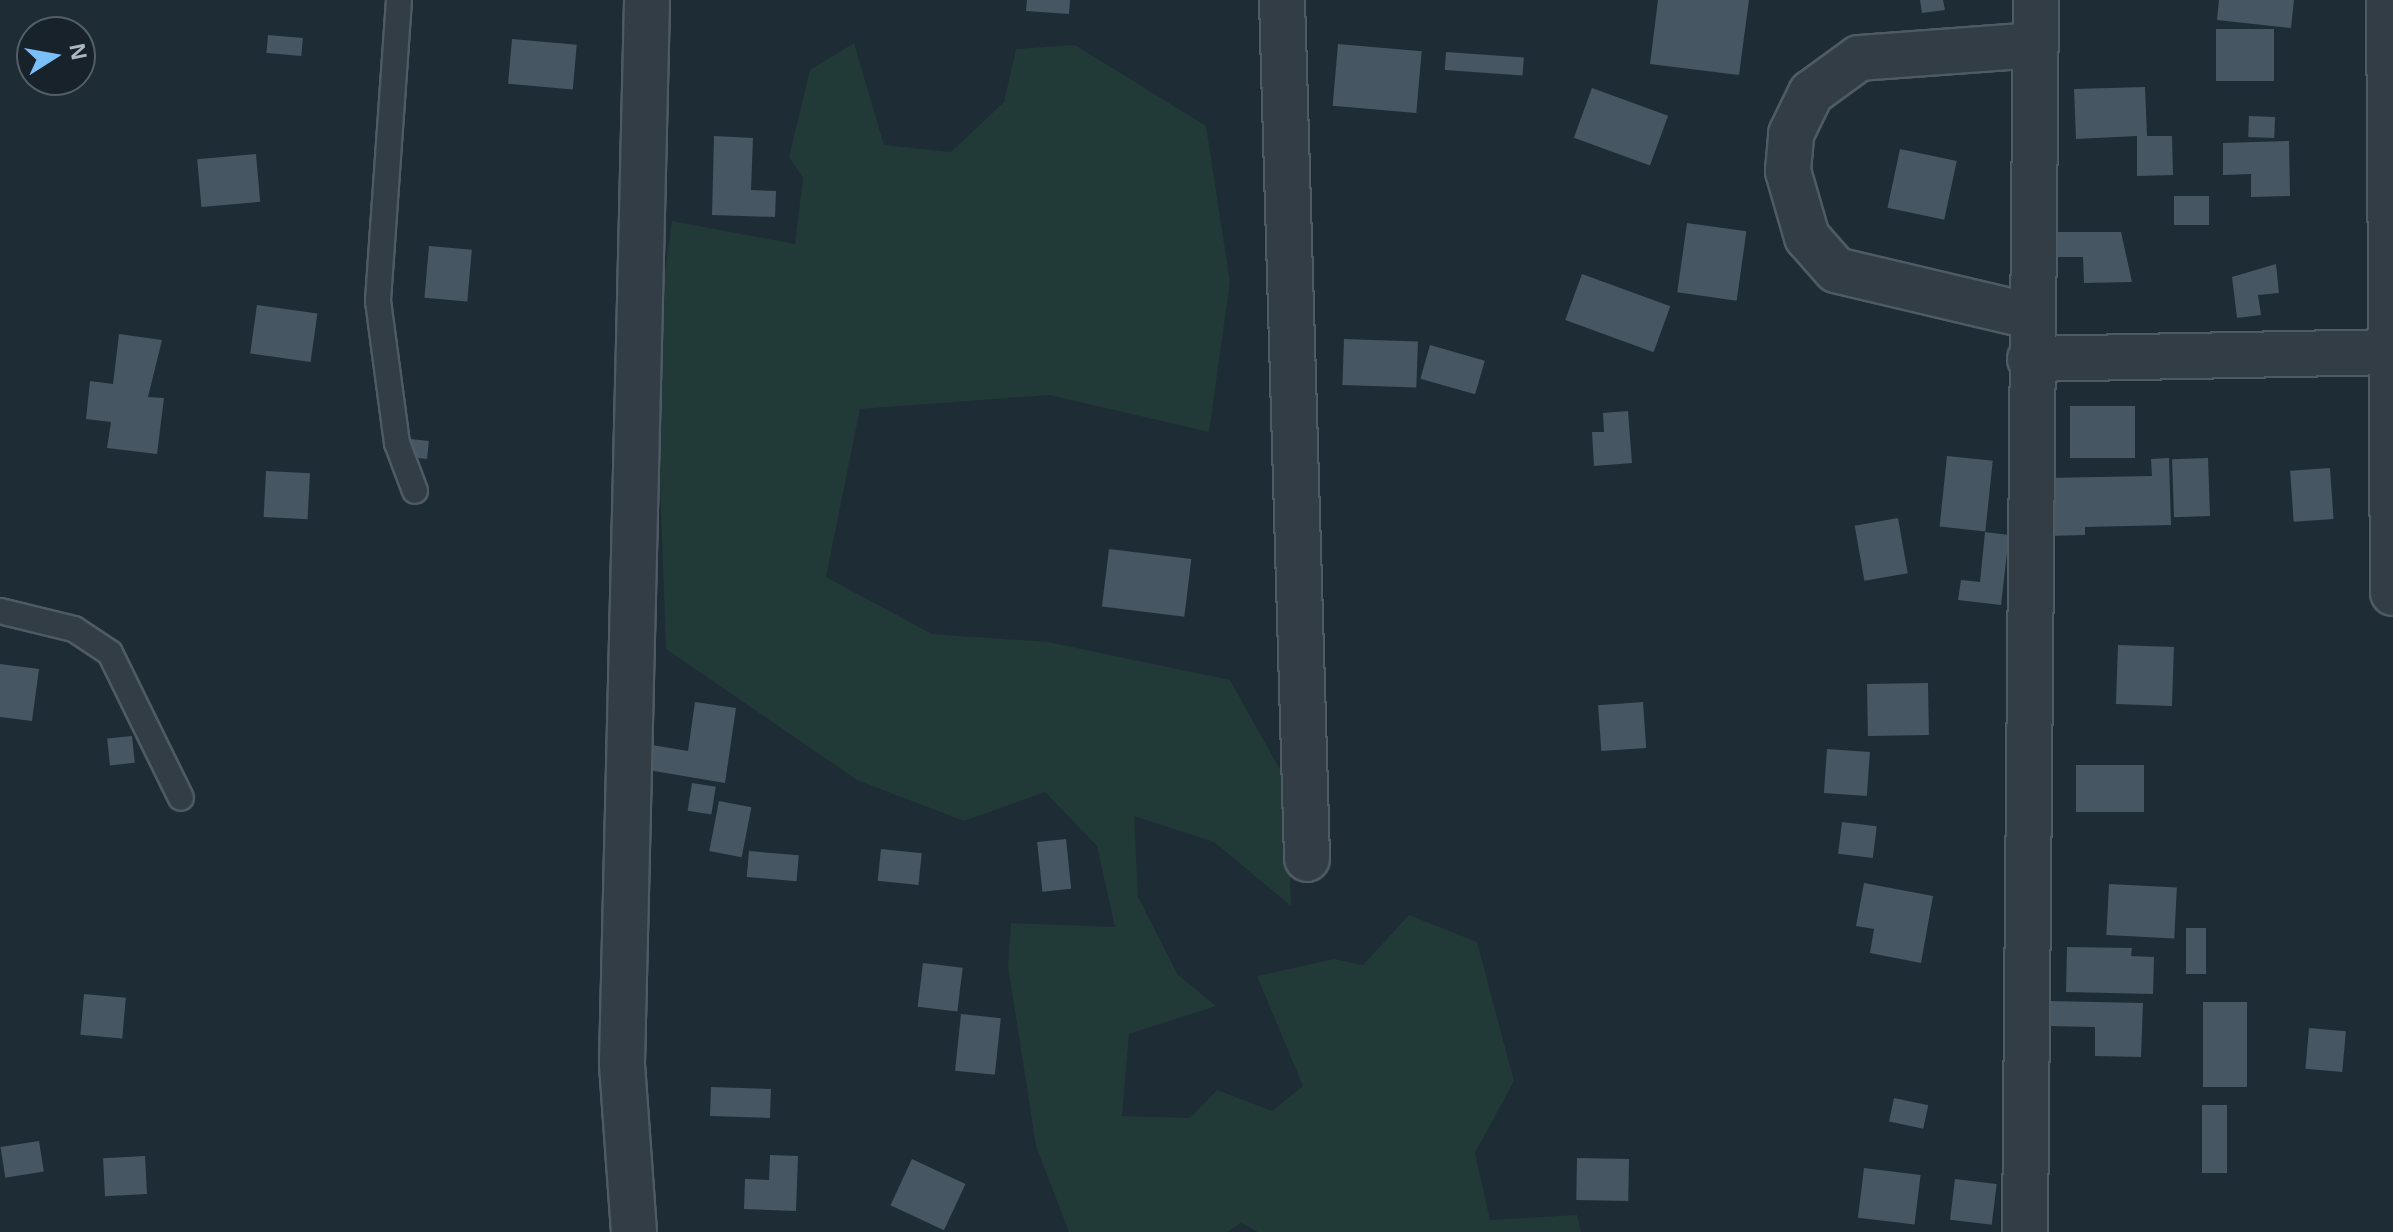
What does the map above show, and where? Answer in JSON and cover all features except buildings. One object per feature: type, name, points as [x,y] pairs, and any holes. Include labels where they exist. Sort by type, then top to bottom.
[{"type":"street","points":[[634,1232],[622,1063],[647,0]]},
{"type":"street","points":[[1282,0],[1307,859]]},
{"type":"street","points":[[2025,1232],[2030,316],[2036,0]]},
{"type":"street","points":[[2389,0],[2393,593]]},
{"type":"street","points":[[2030,316],[1836,270],[1807,237],[1788,171],[1791,134],[1811,93],[1859,58],[2035,45]]},
{"type":"street","points":[[2030,359],[2390,352]]},
{"type":"lane","points":[[399,0],[378,301],[397,443],[415,491]]},
{"type":"lane","points":[[0,611],[74,629],[110,653],[181,798]]},
{"type":"green space","points":[[854,43],[884,145],[951,152],[1004,102],[1016,49],[1075,45],[1206,126],[1230,282],[1209,432],[1049,395],[860,409],[826,577],[932,634],[1048,642],[1230,680],[1287,782],[1291,906],[1214,842],[1134,816],[1138,897],[1178,975],[1216,1006],[1129,1034],[1122,1116],[1190,1118],[1217,1090],[1272,1111],[1303,1086],[1257,976],[1334,959],[1363,965],[1409,915],[1477,942],[1514,1081],[1475,1153],[1490,1220],[1577,1215],[1581,1232],[1258,1232],[1241,1223],[1227,1232],[1069,1232],[1036,1146],[1008,966],[1011,923],[1115,927],[1097,846],[1045,792],[964,821],[857,780],[666,649],[655,344],[672,221],[795,244],[803,178],[789,157],[810,70]]}]
